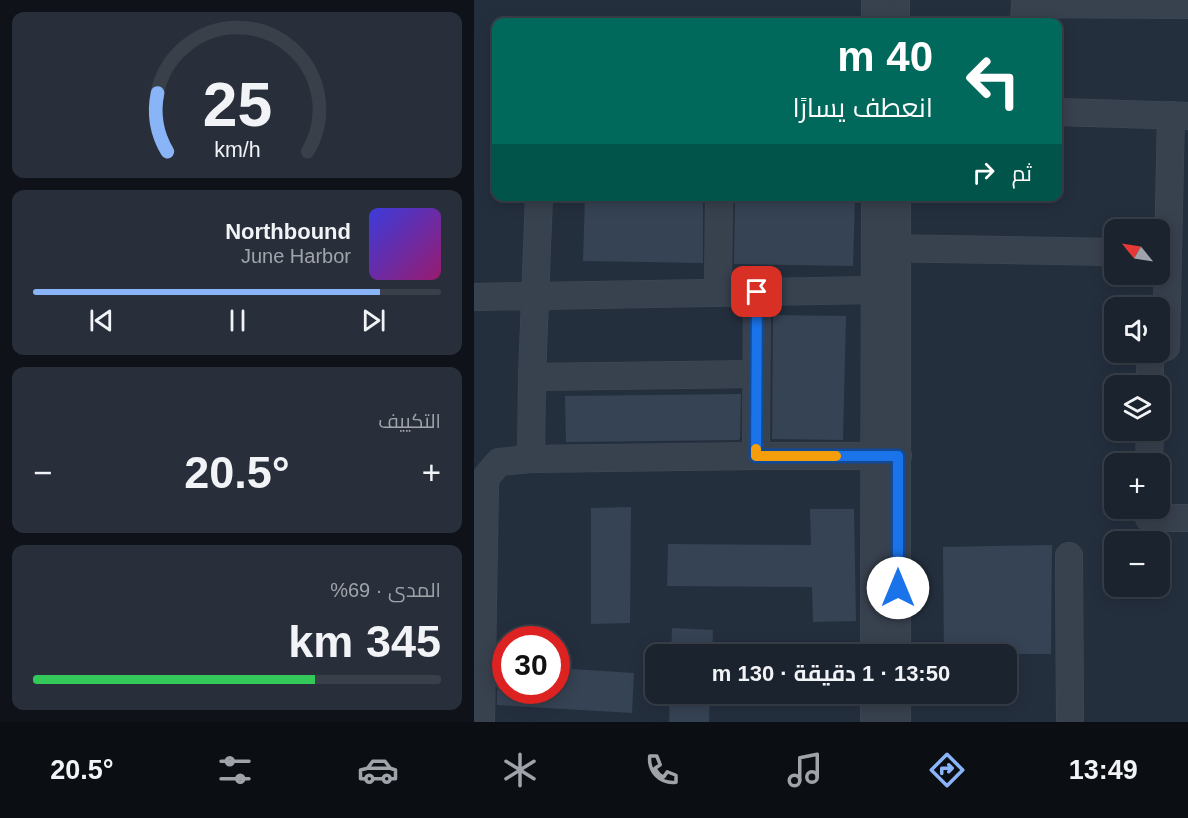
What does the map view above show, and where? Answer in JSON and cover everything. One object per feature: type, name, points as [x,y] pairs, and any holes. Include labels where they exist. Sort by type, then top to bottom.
[{"type":"street","points":[[875,0],[875,18]]},
{"type":"street","points":[[896,0],[896,18]]},
{"type":"street","points":[[1024,18],[1025,4],[1188,5]]},
{"type":"street","points":[[1062,112],[1179,116],[1169,297]]},
{"type":"street","points":[[531,459],[534,296],[539,201]]},
{"type":"street","points":[[718,201],[718,293]]},
{"type":"street","points":[[875,644],[886,456],[886,248],[876,201]]},
{"type":"street","points":[[896,201],[874,290],[896,644]]},
{"type":"street","points":[[886,248],[1104,252]]},
{"type":"street","points":[[474,297],[874,290]]},
{"type":"street","points":[[756,456],[757,292]]},
{"type":"street","points":[[532,377],[756,374]]},
{"type":"street","points":[[481,722],[480,485],[499,462],[531,459],[886,456]]},
{"type":"street","points":[[1170,518],[1188,518]]},
{"type":"street","points":[[1069,556],[1070,722]]},
{"type":"street","points":[[874,704],[874,722]]},
{"type":"street","points":[[897,704],[897,722]]},
{"type":"building","points":[[585,201],[703,201],[703,263],[583,261]]},
{"type":"building","points":[[735,201],[855,201],[853,266],[734,264]]},
{"type":"building","points":[[773,315],[846,316],[843,440],[772,439]]},
{"type":"building","points":[[741,394],[740,439],[738,440],[566,442],[565,396]]},
{"type":"building","points":[[631,507],[630,623],[591,624],[591,508]]},
{"type":"building","points":[[810,509],[854,509],[856,621],[813,622],[812,587],[667,586],[668,544],[811,545]]},
{"type":"building","points":[[1052,545],[1051,654],[1017,654],[1017,644],[944,644],[943,547]]},
{"type":"building","points":[[672,628],[713,630],[712,644],[671,644]]},
{"type":"building","points":[[570,669],[634,673],[632,713],[497,705],[570,704]]},
{"type":"building","points":[[670,704],[710,704],[709,722],[669,722]]},
{"type":"slow traffic","points":[[756,449],[756,456],[836,456]]},
{"type":"route","points":[[757,292],[756,456],[898,456],[898,588]]}]
